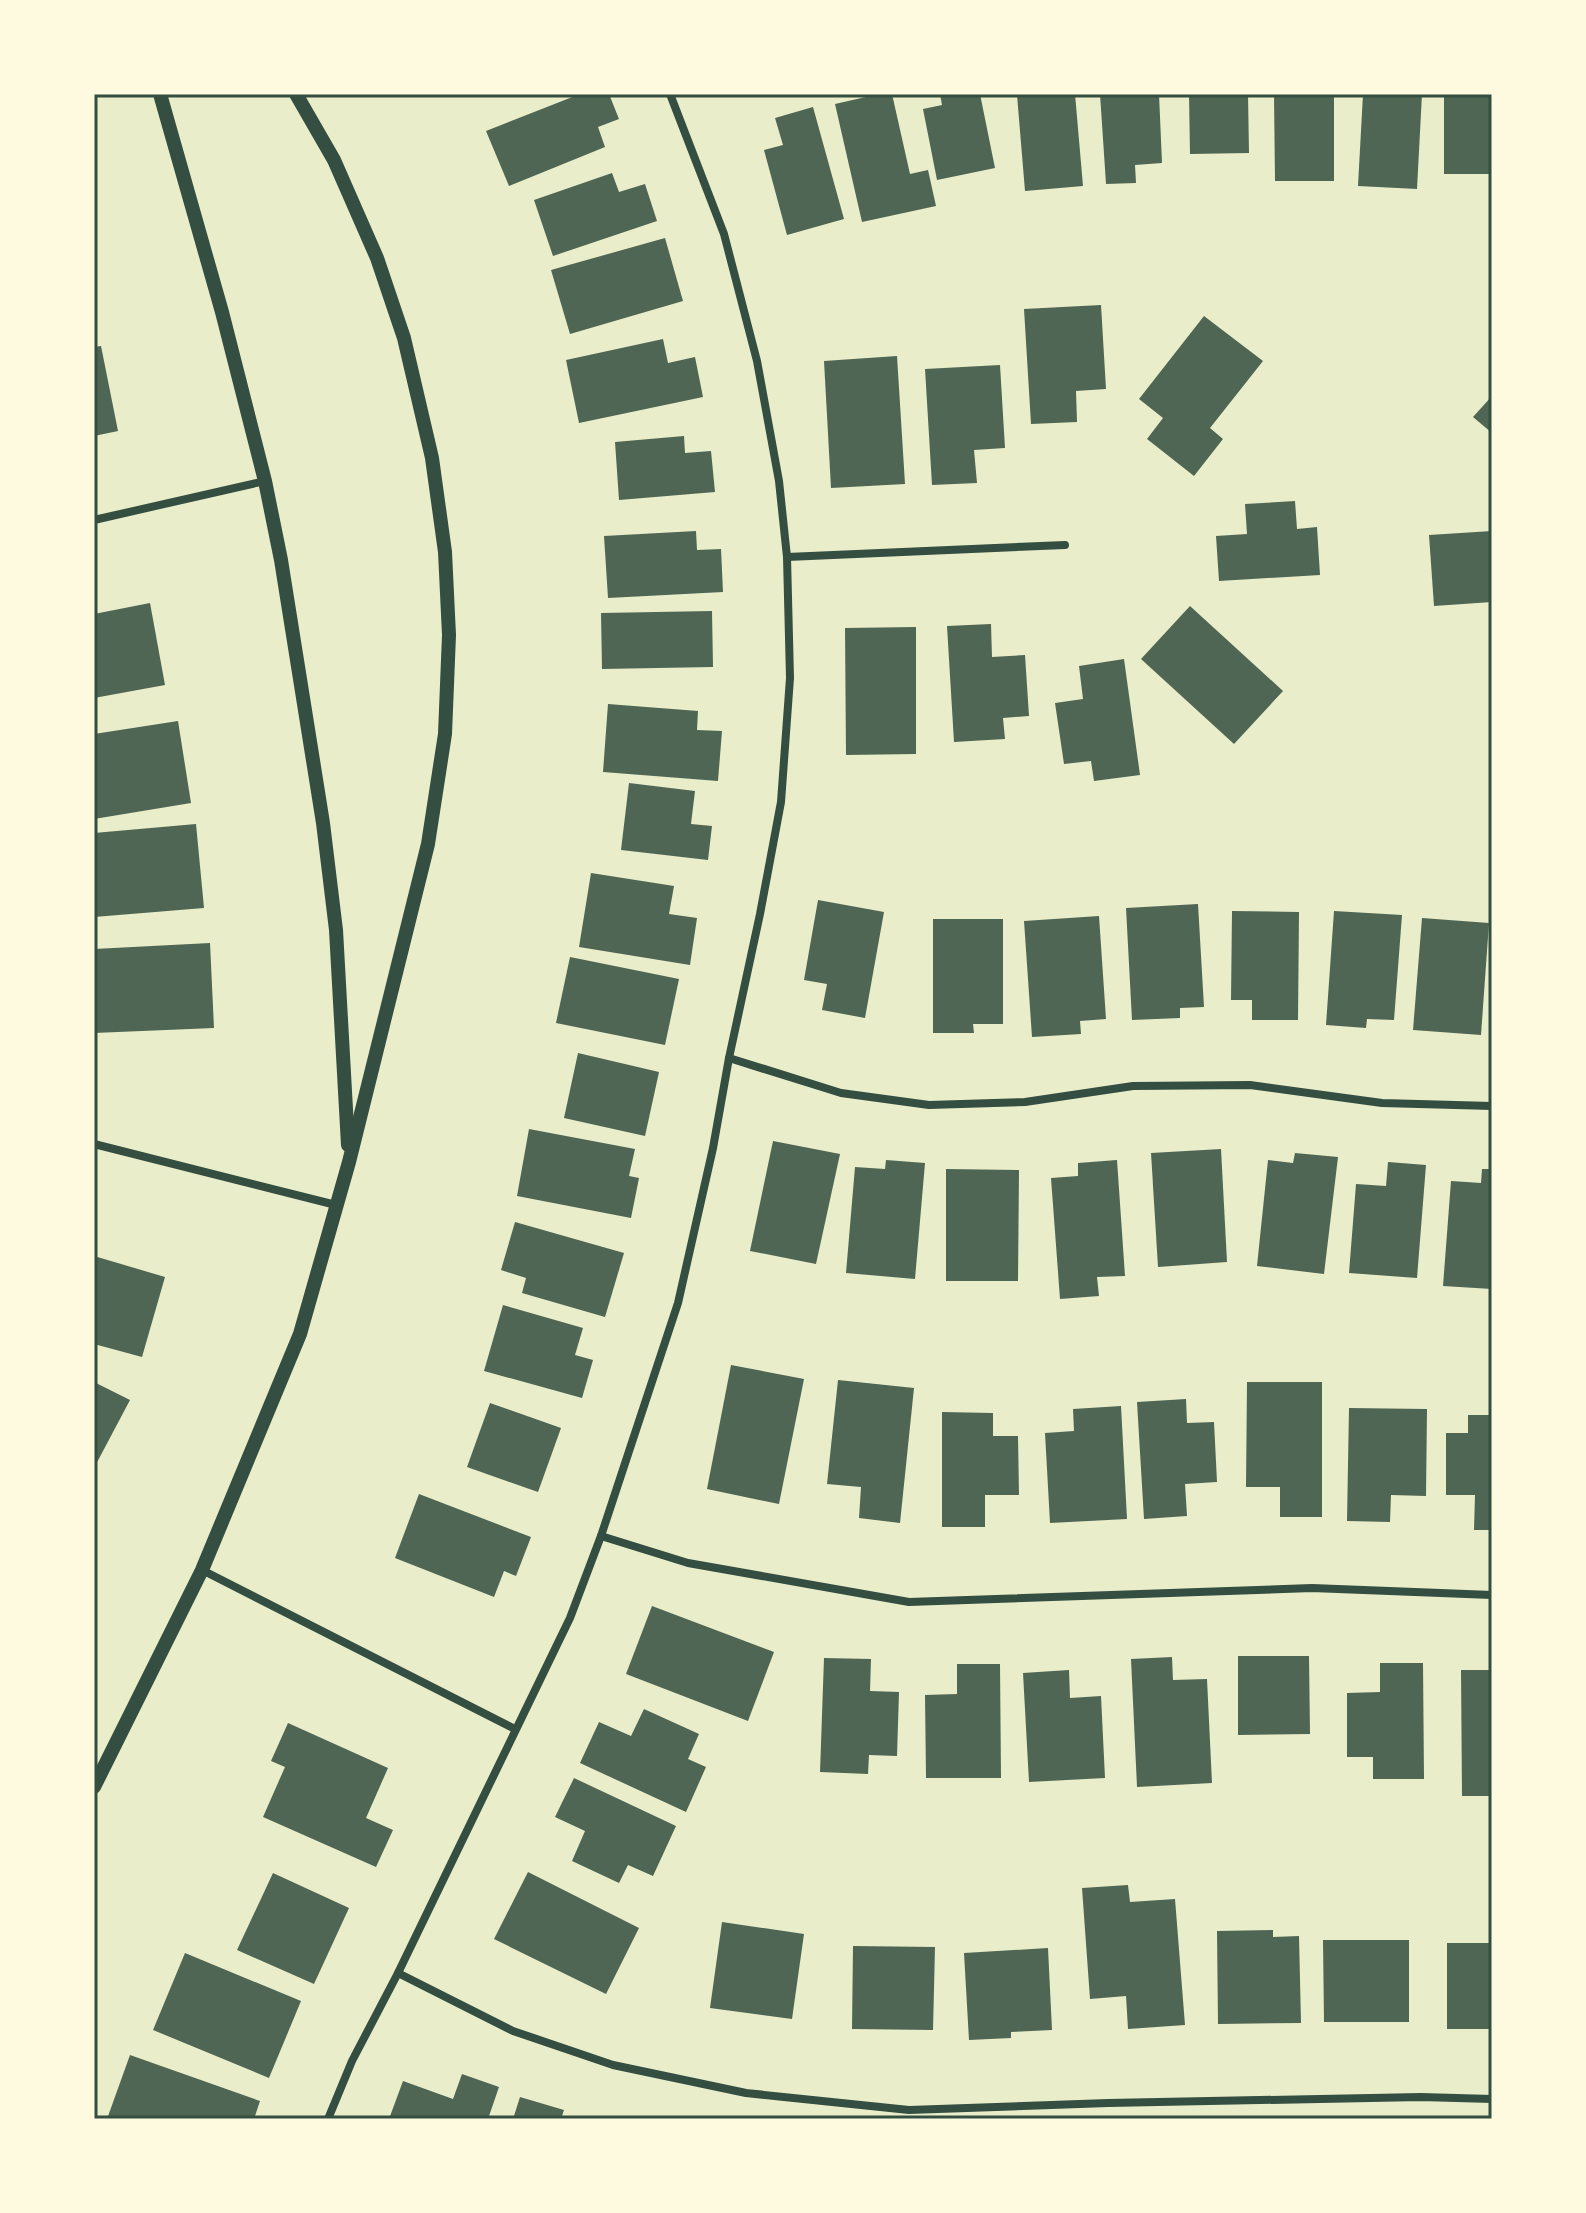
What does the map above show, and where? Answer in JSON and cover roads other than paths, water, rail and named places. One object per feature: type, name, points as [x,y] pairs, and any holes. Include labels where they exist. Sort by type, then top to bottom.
[{"type":"street","points":[[160,94],[218,297],[265,481],[281,560],[335,915],[349,1162]]},
{"type":"street","points":[[94,1787],[202,1570],[300,1334],[349,1162],[428,844],[445,734],[449,635],[447,580],[432,458],[404,338],[377,258],[341,174],[296,94]]},
{"type":"street","points":[[328,2119],[352,2061],[398,1973],[570,1618],[601,1536],[678,1303],[713,1148],[781,802],[790,678],[787,557],[779,481],[757,361],[724,234],[670,94]]},
{"type":"street","points":[[94,520],[265,481]]},
{"type":"street","points":[[787,557],[1065,545]]},
{"type":"street","points":[[729,1058],[841,1093],[929,1105],[1025,1102],[1133,1086],[1250,1085],[1382,1103],[1492,1106]]},
{"type":"street","points":[[94,1144],[336,1205]]},
{"type":"street","points":[[601,1536],[688,1563],[909,1602],[1312,1588],[1492,1595]]},
{"type":"street","points":[[202,1570],[515,1729]]},
{"type":"street","points":[[398,1973],[513,2031],[613,2065],[746,2093],[909,2110],[1123,2102],[1421,2097],[1492,2099]]}]
